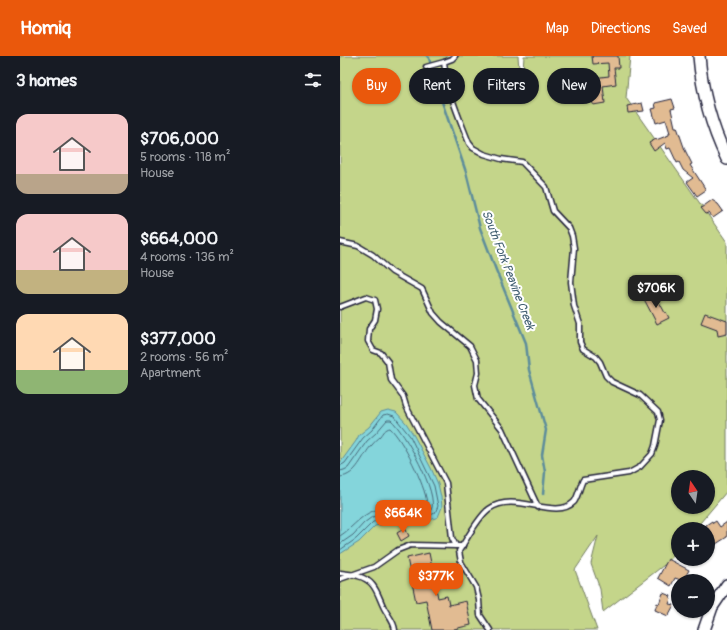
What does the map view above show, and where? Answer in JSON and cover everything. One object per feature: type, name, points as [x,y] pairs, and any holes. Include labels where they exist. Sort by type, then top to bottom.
[{"type":"street","points":[[699,56],[701,80],[707,107],[715,132],[727,158]]},
{"type":"street","points":[[704,630],[712,607],[727,585]]},
{"type":"lane","points":[[426,67],[452,59],[455,56]]},
{"type":"lane","points":[[444,62],[449,92],[469,143],[473,148],[484,154],[500,159],[522,162],[546,187],[553,211],[569,228],[574,248],[571,282],[574,306],[580,324],[580,342],[583,348],[596,357],[600,362],[606,376],[612,382],[640,395],[658,412],[660,420],[652,454],[640,467],[629,473],[583,480],[575,501],[568,507],[552,509],[526,503],[513,502],[499,504],[490,508],[480,517],[459,551],[461,562],[476,587],[480,615],[490,630]]},
{"type":"lane","points":[[340,242],[358,246],[373,255],[392,272],[422,289],[433,313],[441,322],[470,346],[478,360],[478,373],[475,385],[478,399],[502,429],[538,507]]},
{"type":"lane","points":[[340,307],[366,297],[375,300],[375,320],[369,329],[368,341],[373,350],[381,353],[388,362],[391,380],[403,396],[406,406],[446,483],[452,538],[456,546]]},
{"type":"lane","points":[[340,579],[374,567],[398,550],[411,545],[463,546]]},
{"type":"lane","points":[[340,573],[358,575],[368,580],[376,588],[384,607],[394,624],[395,630]]},
{"type":"green space","points":[[340,56],[518,56],[519,68],[473,68],[473,104],[539,104],[539,68],[523,68],[524,56],[630,56],[626,98],[727,242],[727,491],[715,505],[715,470],[671,470],[671,514],[708,514],[701,522],[671,522],[671,558],[603,612],[600,589],[591,564],[598,536],[575,570],[597,630],[340,630]]},
{"type":"water","points":[[388,410],[396,412],[413,434],[438,484],[442,507],[438,517],[422,523],[390,523],[375,526],[359,542],[340,554],[340,463],[359,435],[369,427],[381,412]]},
{"type":"building","points":[[592,56],[618,56],[619,68],[614,68],[616,84],[603,86],[605,103],[601,104],[601,77],[609,76],[608,63],[593,64]]},
{"type":"building","points":[[672,99],[675,108],[671,109],[675,127],[677,127],[685,150],[692,164],[690,165],[706,190],[697,196],[687,182],[693,178],[683,170],[679,162],[677,163],[670,148],[667,149],[665,143],[654,151],[649,143],[669,135],[670,133],[666,120],[656,123],[652,109],[656,108],[655,103]]},
{"type":"building","points":[[642,103],[644,111],[628,113],[627,106]]},
{"type":"building","points":[[712,200],[718,204],[723,211],[713,218],[709,213],[706,214],[701,208]]},
{"type":"building","points":[[655,294],[669,318],[657,324],[644,299]]},
{"type":"building","points":[[705,313],[727,321],[727,334],[718,336],[717,329],[701,323]]},
{"type":"building","points":[[716,521],[720,527],[727,522],[727,537],[716,544],[714,522]]},
{"type":"building","points":[[405,528],[409,536],[401,541],[397,533]]},
{"type":"building","points":[[429,553],[438,598],[447,596],[449,605],[466,601],[471,625],[454,630],[432,630],[426,600],[416,602],[407,558]]},
{"type":"building","points":[[668,559],[671,561],[671,566],[681,566],[689,570],[687,574],[671,574],[671,586],[658,578]]},
{"type":"building","points":[[663,593],[671,596],[669,604],[671,604],[671,610],[668,616],[655,610],[657,603],[659,604]]},
{"type":"waterway","name":"South Fork Peavine Creek","points":[[427,56],[429,58],[438,90],[466,172],[480,228],[526,343],[529,370],[546,430],[542,455],[545,472],[543,494]]}]
